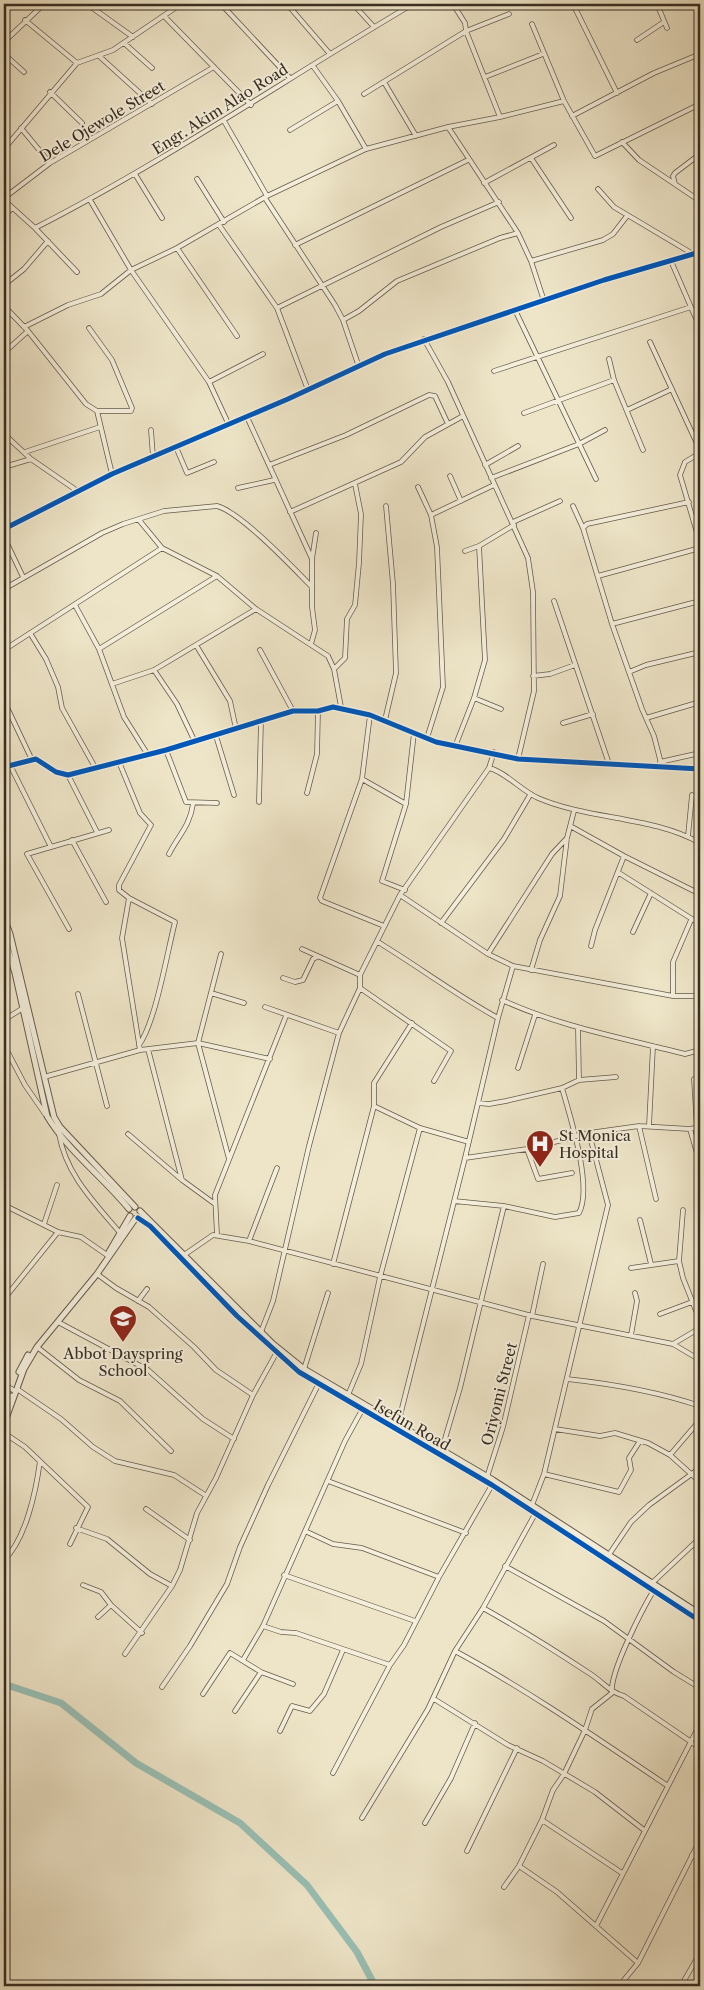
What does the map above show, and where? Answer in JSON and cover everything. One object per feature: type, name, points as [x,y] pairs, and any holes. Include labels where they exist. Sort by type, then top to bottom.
[{"type":"street","points":[[4,42],[44,4]]},
{"type":"street","points":[[87,4],[133,37]]},
{"type":"street","points":[[171,4],[176,7]]},
{"type":"street","points":[[4,149],[50,92],[77,63],[99,56],[124,43],[181,4]]},
{"type":"street","points":[[221,4],[290,78]]},
{"type":"street","points":[[287,4],[330,54]]},
{"type":"street","points":[[353,4],[374,27]]},
{"type":"street","name":"Engr. Akim Alao Road","points":[[35,228],[90,200],[251,105],[290,78],[313,66],[413,4]]},
{"type":"street","points":[[453,4],[464,22],[500,117]]},
{"type":"street","points":[[573,4],[617,93]]},
{"type":"street","points":[[657,4],[667,28]]},
{"type":"street","points":[[364,94],[466,31],[509,14]]},
{"type":"street","points":[[164,16],[251,105]]},
{"type":"street","points":[[25,20],[77,63]]},
{"type":"street","points":[[637,40],[664,22]]},
{"type":"street","points":[[532,24],[542,54],[564,101],[595,156],[700,104]]},
{"type":"street","points":[[124,43],[152,68]]},
{"type":"street","points":[[4,54],[24,72]]},
{"type":"street","points":[[485,77],[542,54]]},
{"type":"street","points":[[572,116],[667,67],[700,54]]},
{"type":"street","points":[[99,56],[152,104]]},
{"type":"street","points":[[313,66],[338,101],[366,149]]},
{"type":"street","name":"Dele Ojewole Street","points":[[4,199],[50,163],[214,67]]},
{"type":"street","points":[[384,82],[416,136]]},
{"type":"street","points":[[50,92],[82,123]]},
{"type":"street","points":[[290,130],[338,101]]},
{"type":"street","points":[[24,327],[68,305],[100,294],[131,270],[177,248],[266,197],[366,149],[448,127],[500,117],[564,101]]},
{"type":"street","points":[[224,121],[294,244],[322,284],[343,320],[359,367]]},
{"type":"street","points":[[448,127],[518,233],[531,261],[544,301]]},
{"type":"street","points":[[21,128],[50,163]]},
{"type":"street","points":[[622,142],[639,160],[700,201]]},
{"type":"street","points":[[484,183],[554,145]]},
{"type":"street","points":[[675,184],[673,176],[675,173],[700,154]]},
{"type":"street","points":[[531,158],[571,218]]},
{"type":"street","points":[[294,244],[468,160]]},
{"type":"street","points":[[134,174],[162,218]]},
{"type":"street","points":[[198,180],[224,222]]},
{"type":"street","points":[[598,189],[614,207],[627,216],[697,253],[700,260]]},
{"type":"street","points":[[4,199],[78,272]]},
{"type":"street","points":[[90,200],[131,270],[209,382],[228,424]]},
{"type":"street","points":[[277,308],[322,284],[357,270],[441,227],[499,202]]},
{"type":"street","points":[[4,217],[12,208]]},
{"type":"street","points":[[531,261],[603,240],[613,234],[627,216]]},
{"type":"street","points":[[219,225],[277,308],[308,390]]},
{"type":"street","points":[[343,320],[359,311],[397,282],[500,238],[518,233]]},
{"type":"street","points":[[4,285],[24,269],[48,241]]},
{"type":"street","points":[[177,248],[237,336]]},
{"type":"street","points":[[4,529],[76,490],[247,417],[385,354],[424,339],[697,253]]},
{"type":"street","points":[[672,261],[700,328]]},
{"type":"street","points":[[4,306],[28,331],[80,399],[97,411],[131,411],[132,408],[112,360],[90,328]]},
{"type":"street","points":[[494,371],[691,307]]},
{"type":"street","points":[[515,310],[596,479]]},
{"type":"street","points":[[7,350],[28,331]]},
{"type":"street","points":[[424,339],[448,382],[528,558],[533,592],[534,691],[518,759]]},
{"type":"street","points":[[650,342],[700,452],[685,462],[680,475],[700,543]]},
{"type":"street","points":[[209,382],[263,354]]},
{"type":"street","points":[[609,359],[614,380],[643,450]]},
{"type":"street","points":[[524,413],[614,380]]},
{"type":"street","points":[[627,410],[672,389]]},
{"type":"street","points":[[268,465],[346,435],[429,395],[435,396],[448,424]]},
{"type":"street","points":[[97,411],[112,474]]},
{"type":"street","points":[[290,512],[403,461],[425,437],[463,416]]},
{"type":"street","points":[[247,417],[274,480],[312,559]]},
{"type":"street","points":[[25,452],[100,427]]},
{"type":"street","points":[[151,430],[153,457]]},
{"type":"street","points":[[491,478],[579,444],[605,430]]},
{"type":"street","points":[[4,434],[31,459],[76,490]]},
{"type":"street","points":[[485,465],[518,446]]},
{"type":"street","points":[[176,447],[187,473],[214,462]]},
{"type":"street","points":[[4,467],[31,459]]},
{"type":"street","points":[[450,476],[461,501]]},
{"type":"street","points":[[238,488],[274,480]]},
{"type":"street","points":[[334,669],[344,658],[347,619],[355,605],[361,514],[355,484]]},
{"type":"street","points":[[431,515],[494,485]]},
{"type":"street","points":[[418,486],[431,515],[437,547],[441,604],[443,687],[427,738]]},
{"type":"street","points":[[465,550],[479,546],[513,524],[560,502]]},
{"type":"street","points":[[582,528],[587,524],[689,502]]},
{"type":"street","points":[[385,720],[396,673],[393,584],[386,506]]},
{"type":"street","points":[[573,506],[598,576],[612,624],[654,736],[661,765]]},
{"type":"street","points":[[4,589],[23,576],[102,533],[164,511],[221,507],[288,562],[312,587]]},
{"type":"street","points":[[139,520],[162,548],[217,576],[256,609],[328,656],[334,669],[342,707]]},
{"type":"street","points":[[311,644],[315,630],[312,559],[316,532]]},
{"type":"street","points":[[4,537],[23,576]]},
{"type":"street","points":[[456,744],[474,698],[485,660],[479,546]]},
{"type":"street","points":[[4,650],[162,548]]},
{"type":"street","points":[[598,576],[700,548]]},
{"type":"street","points":[[98,648],[217,576]]},
{"type":"street","points":[[554,601],[609,764]]},
{"type":"street","points":[[612,624],[700,601]]},
{"type":"street","points":[[75,605],[98,648],[124,717],[148,755]]},
{"type":"street","points":[[112,684],[154,670],[256,609]]},
{"type":"street","points":[[30,633],[46,660],[58,687],[62,708],[96,769]]},
{"type":"street","points":[[196,646],[230,702],[236,729]]},
{"type":"street","points":[[260,650],[292,712]]},
{"type":"street","points":[[629,672],[646,665],[700,652]]},
{"type":"street","points":[[534,676],[554,673],[575,665]]},
{"type":"street","points":[[154,670],[177,704],[195,742]]},
{"type":"street","points":[[474,698],[501,710]]},
{"type":"street","points":[[4,701],[32,760]]},
{"type":"street","points":[[646,718],[700,702]]},
{"type":"street","points":[[4,767],[38,759],[56,772],[68,775],[195,742],[292,712],[342,707],[385,720],[436,742],[456,744],[518,759],[661,765],[700,769]]},
{"type":"street","points":[[307,793],[317,754],[318,710]]},
{"type":"street","points":[[564,723],[593,714]]},
{"type":"street","points":[[370,715],[362,779],[320,898],[322,901],[384,926]]},
{"type":"street","points":[[259,802],[261,721]]},
{"type":"street","points":[[405,890],[382,880],[406,804],[414,733]]},
{"type":"street","points":[[216,736],[234,794]]},
{"type":"street","points":[[166,750],[183,799],[193,804],[217,803]]},
{"type":"street","points":[[261,1332],[273,1301],[339,1033],[360,988],[360,975],[400,895],[489,768],[494,752]]},
{"type":"street","points":[[661,765],[700,753]]},
{"type":"street","points":[[119,762],[140,813],[151,825],[119,884],[119,890],[129,898],[175,922],[151,1017],[145,1037],[139,1044]]},
{"type":"street","points":[[10,765],[50,845]]},
{"type":"street","points":[[489,768],[530,794],[574,811],[647,825],[688,836],[700,843]]},
{"type":"street","points":[[68,775],[97,832]]},
{"type":"street","points":[[362,779],[406,804]]},
{"type":"street","points":[[441,923],[504,838],[530,794]]},
{"type":"street","points":[[688,836],[692,795]]},
{"type":"street","points":[[168,854],[176,841],[181,837],[191,817],[193,804]]},
{"type":"street","points":[[531,970],[540,940],[560,896],[567,838],[572,827],[574,811]]},
{"type":"street","points":[[572,827],[624,856],[700,894]]},
{"type":"street","points":[[69,929],[27,857],[29,852],[109,830]]},
{"type":"street","points":[[488,954],[552,854],[567,838]]},
{"type":"street","points":[[72,840],[106,902]]},
{"type":"street","points":[[591,946],[595,930],[620,873],[624,856]]},
{"type":"street","points":[[620,873],[700,924]]},
{"type":"street","points":[[633,932],[651,893]]},
{"type":"street","points":[[400,895],[488,954],[513,966],[672,996],[700,996]]},
{"type":"street","points":[[129,898],[122,938],[140,1050]]},
{"type":"street","name":"Isefun Road","points":[[4,918],[10,934],[51,1109],[57,1123],[138,1209],[261,1332],[277,1351],[304,1369],[532,1504],[700,1621]]},
{"type":"street","points":[[672,996],[673,962],[691,920]]},
{"type":"street","points":[[4,936],[47,1116]]},
{"type":"street","points":[[378,942],[414,964],[452,992],[498,1018]]},
{"type":"street","points":[[302,949],[360,975]]},
{"type":"street","points":[[221,954],[198,1043],[229,1160]]},
{"type":"street","points":[[283,978],[295,982],[304,979],[314,958],[317,957]]},
{"type":"street","points":[[398,1424],[469,1142],[502,1000],[513,966]]},
{"type":"street","points":[[360,988],[451,1051],[434,1081]]},
{"type":"street","points":[[210,993],[244,1003]]},
{"type":"street","points":[[78,994],[94,1062],[107,1106]]},
{"type":"street","points":[[502,1000],[535,1015],[578,1028],[685,1054],[700,1050]]},
{"type":"street","points":[[265,1007],[286,1016],[339,1033]]},
{"type":"street","points":[[4,1020],[22,1008]]},
{"type":"street","points":[[518,1068],[535,1015]]},
{"type":"street","points":[[217,1235],[215,1195],[286,1016]]},
{"type":"street","points":[[333,1264],[374,1106],[374,1083],[412,1023]]},
{"type":"street","points":[[578,1028],[579,1080]]},
{"type":"street","points":[[44,1077],[140,1050],[198,1043],[270,1059]]},
{"type":"street","points":[[4,1045],[25,1085],[58,1134],[116,1193],[129,1209],[128,1213],[134,1218]]},
{"type":"street","points":[[649,1126],[653,1046]]},
{"type":"street","points":[[148,1049],[182,1180]]},
{"type":"street","points":[[478,1103],[498,1103],[562,1088],[579,1080],[616,1077]]},
{"type":"street","points":[[465,1158],[527,1149],[588,1133],[638,1126],[690,1129],[698,1127],[694,1079]]},
{"type":"street","points":[[454,1201],[504,1206],[554,1217],[579,1213],[583,1196],[581,1166],[562,1088]]},
{"type":"street","points":[[374,1106],[420,1128],[469,1142]]},
{"type":"street","points":[[638,1126],[656,1199]]},
{"type":"street","points":[[348,1395],[361,1364],[380,1277],[420,1128]]},
{"type":"street","points":[[690,1129],[700,1164]]},
{"type":"street","points":[[532,1504],[544,1474],[608,1206],[588,1133]]},
{"type":"street","points":[[58,1134],[62,1154],[73,1175],[121,1234]]},
{"type":"street","points":[[128,1134],[182,1180],[215,1204]]},
{"type":"street","points":[[527,1149],[538,1179],[572,1173]]},
{"type":"street","points":[[249,1241],[277,1168]]},
{"type":"street","points":[[44,1224],[56,1185]]},
{"type":"street","points":[[4,1205],[58,1232],[81,1237],[107,1255]]},
{"type":"street","points":[[442,1449],[460,1388],[504,1206]]},
{"type":"street","points":[[4,1414],[24,1369],[37,1347],[97,1274],[138,1209],[129,1209]]},
{"type":"street","points":[[683,1210],[680,1261],[683,1278],[700,1320]]},
{"type":"street","points":[[4,1424],[21,1365],[36,1343],[107,1255],[134,1218]]},
{"type":"street","name":"Isefun Road","points":[[134,1218],[150,1226],[277,1351],[318,1385],[492,1486],[653,1587],[700,1614]]},
{"type":"street","points":[[640,1220],[651,1264]]},
{"type":"street","points":[[4,1299],[58,1232]]},
{"type":"street","points":[[184,1255],[209,1236],[217,1235],[249,1241],[530,1316],[673,1344],[700,1360]]},
{"type":"street","points":[[631,1268],[680,1261]]},
{"type":"street","name":"Oriyomi Street","points":[[487,1477],[503,1427],[543,1264]]},
{"type":"street","points":[[97,1274],[138,1302],[149,1307],[194,1347],[216,1370],[253,1395]]},
{"type":"street","points":[[138,1302],[147,1289]]},
{"type":"street","points":[[304,1369],[328,1292]]},
{"type":"street","points":[[631,1335],[637,1301],[635,1293]]},
{"type":"street","points":[[660,1314],[692,1302]]},
{"type":"street","points":[[58,1322],[148,1370],[196,1413],[234,1439]]},
{"type":"street","points":[[673,1344],[700,1328]]},
{"type":"street","points":[[37,1347],[79,1380],[120,1401],[171,1451]]},
{"type":"street","points":[[125,1654],[142,1633],[172,1586],[190,1540],[197,1513],[216,1478],[253,1395],[277,1351]]},
{"type":"street","points":[[567,1379],[666,1394],[700,1406]]},
{"type":"street","points":[[4,1384],[61,1419],[93,1447],[115,1461],[174,1475],[205,1496]]},
{"type":"street","points":[[162,1687],[194,1640],[227,1584],[240,1547],[268,1485],[318,1385]]},
{"type":"street","points":[[243,1660],[263,1626],[345,1440],[362,1410]]},
{"type":"street","points":[[670,1455],[700,1420]]},
{"type":"street","points":[[555,1429],[600,1436],[614,1433],[656,1446],[670,1455],[700,1482]]},
{"type":"street","points":[[4,1433],[25,1447],[88,1507],[76,1528],[70,1544]]},
{"type":"street","points":[[544,1474],[619,1492],[631,1470],[629,1458],[640,1441]]},
{"type":"street","points":[[4,1560],[9,1555],[20,1535],[36,1488],[40,1461]]},
{"type":"street","points":[[608,1556],[631,1522],[650,1505],[700,1468]]},
{"type":"street","points":[[328,1481],[466,1533]]},
{"type":"street","points":[[334,1773],[390,1665],[404,1645],[439,1577],[492,1486]]},
{"type":"street","points":[[146,1509],[190,1540]]},
{"type":"street","points":[[362,1818],[434,1699],[454,1651],[483,1608],[535,1514]]},
{"type":"street","points":[[76,1528],[107,1538],[150,1574],[172,1586]]},
{"type":"street","points":[[305,1531],[333,1544],[362,1548],[439,1577]]},
{"type":"street","points":[[612,1693],[611,1684],[653,1587],[700,1538]]},
{"type":"street","points":[[505,1566],[604,1621],[700,1688]]},
{"type":"street","points":[[284,1576],[415,1621]]},
{"type":"street","points":[[83,1585],[102,1592],[112,1605],[142,1633]]},
{"type":"street","points":[[98,1617],[112,1605]]},
{"type":"street","points":[[483,1608],[520,1629],[600,1680],[612,1693],[624,1696],[700,1748]]},
{"type":"street","points":[[263,1626],[281,1632],[296,1632],[390,1665]]},
{"type":"street","points":[[280,1731],[292,1706],[310,1711],[324,1694],[343,1650]]},
{"type":"street","points":[[454,1651],[510,1681],[668,1786]]},
{"type":"street","points":[[203,1694],[230,1653],[261,1672],[293,1684]]},
{"type":"street","points":[[235,1711],[261,1672]]},
{"type":"street","points":[[504,1887],[518,1866],[542,1820],[553,1790],[564,1774],[563,1772],[585,1730],[592,1709],[612,1693]]},
{"type":"street","points":[[434,1699],[508,1745],[564,1774],[610,1803],[644,1830]]},
{"type":"street","points":[[425,1823],[451,1778],[475,1724]]},
{"type":"street","points":[[596,1926],[700,1724]]},
{"type":"street","points":[[467,1851],[517,1748]]},
{"type":"street","points":[[542,1820],[622,1873]]},
{"type":"street","points":[[624,1980],[638,1963],[700,1840]]},
{"type":"street","points":[[692,1855],[700,1859]]},
{"type":"street","points":[[518,1866],[557,1892],[638,1963]]},
{"type":"street","points":[[681,1986],[700,1953]]},
{"type":"waterway","points":[[4,1684],[61,1703],[136,1763],[240,1823],[307,1885],[357,1952],[375,1986]]},
{"type":"cycle path","points":[[4,529],[112,474],[288,399],[385,354],[604,280],[700,252]]},
{"type":"cycle path","points":[[4,767],[36,759],[56,772],[68,775],[166,750],[293,711],[318,711],[333,707],[370,715],[436,742],[518,759],[700,769]]},
{"type":"cycle path","points":[[138,1218],[150,1226],[237,1316],[299,1372],[492,1485],[700,1621]]},
{"type":"place","name":"St Monica Hospital","points":[[540,1168]]},
{"type":"place","name":"Abbot Dayspring School","points":[[123,1343]]}]
